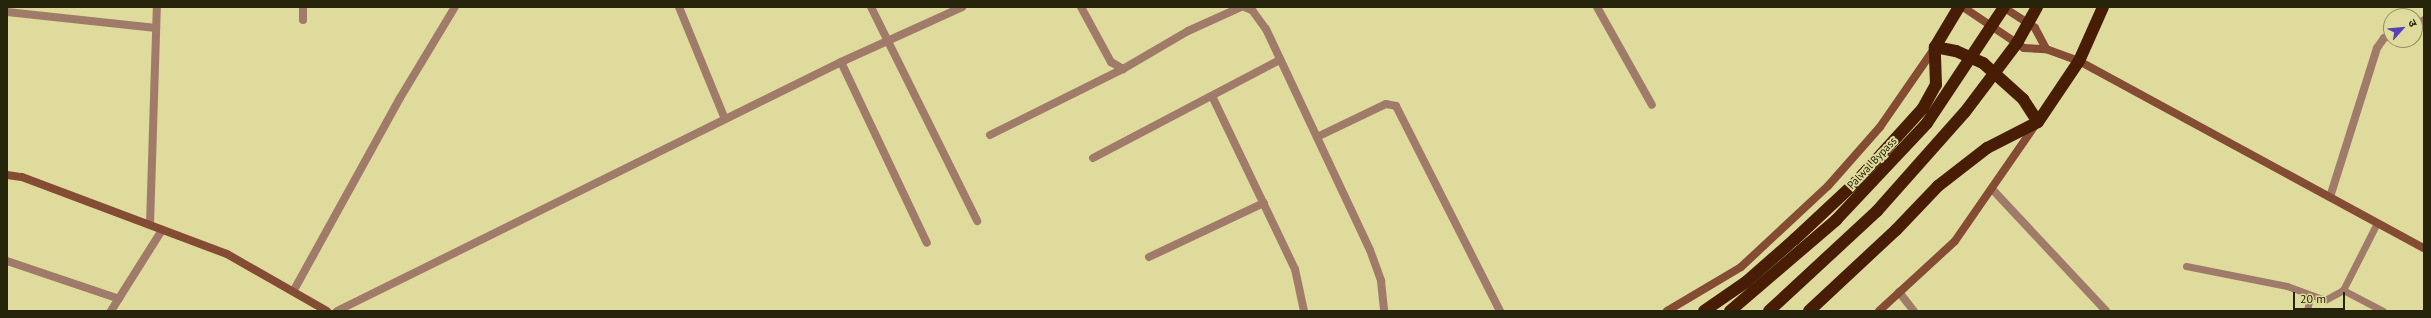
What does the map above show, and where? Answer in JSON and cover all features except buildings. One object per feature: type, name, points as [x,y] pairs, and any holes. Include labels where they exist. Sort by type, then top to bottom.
[{"type":"highway","points":[[1704,311],[1746,282],[1806,229],[1856,182],[1923,108],[1936,85],[1935,47],[1959,7]]},
{"type":"highway","name":"Palwal Bypass","points":[[1730,311],[1836,220],[1927,123],[2004,7]]},
{"type":"highway","points":[[1769,311],[1878,211],[1965,112],[2017,43],[2037,7]]},
{"type":"highway","points":[[1809,311],[1896,230],[1938,186],[1987,148],[2038,122],[2079,61],[2103,7]]},
{"type":"highway","points":[[1935,47],[1956,50],[1983,63],[2023,99],[2038,122]]},
{"type":"street","points":[[150,225],[157,7]]},
{"type":"street","points":[[303,7],[303,20]]},
{"type":"street","points":[[294,290],[396,104],[455,7]]},
{"type":"street","points":[[679,7],[725,119]]},
{"type":"street","points":[[871,7],[977,221]]},
{"type":"street","points":[[337,311],[841,62],[889,41],[946,10],[962,7]]},
{"type":"street","points":[[1081,7],[1111,62],[1123,70]]},
{"type":"street","points":[[990,135],[1123,70],[1188,31],[1242,7],[1252,10],[1266,29],[1370,250],[1381,281],[1384,311]]},
{"type":"street","points":[[1597,7],[1652,104]]},
{"type":"street","points":[[1963,7],[1991,28],[2024,48],[2046,49],[2079,61],[2424,248]]},
{"type":"street","points":[[2004,7],[2035,28],[2046,49]]},
{"type":"street","points":[[7,12],[156,28]]},
{"type":"street","points":[[2330,197],[2377,48],[2383,39]]},
{"type":"street","points":[[1667,311],[1740,267],[1828,186],[1880,127],[1935,47]]},
{"type":"street","points":[[1093,158],[1280,60]]},
{"type":"street","points":[[841,62],[927,243]]},
{"type":"street","points":[[1212,96],[1296,269],[1304,311]]},
{"type":"street","points":[[1317,137],[1386,104],[1396,106],[1500,311]]},
{"type":"street","points":[[1879,311],[1955,241],[2038,122]]},
{"type":"street","points":[[7,175],[22,177],[227,254],[294,290],[327,311]]},
{"type":"street","points":[[1992,189],[2106,311]]},
{"type":"street","points":[[1149,257],[1264,203]]},
{"type":"street","points":[[111,311],[162,230]]},
{"type":"street","points":[[7,261],[119,299]]},
{"type":"street","points":[[1899,292],[1914,311]]},
{"type":"lane","points":[[2186,266],[2287,286],[2325,300],[2343,290],[2377,223]]},
{"type":"lane","points":[[2343,290],[2383,311]]},
{"type":"lane","points":[[2307,311],[2310,295]]}]
